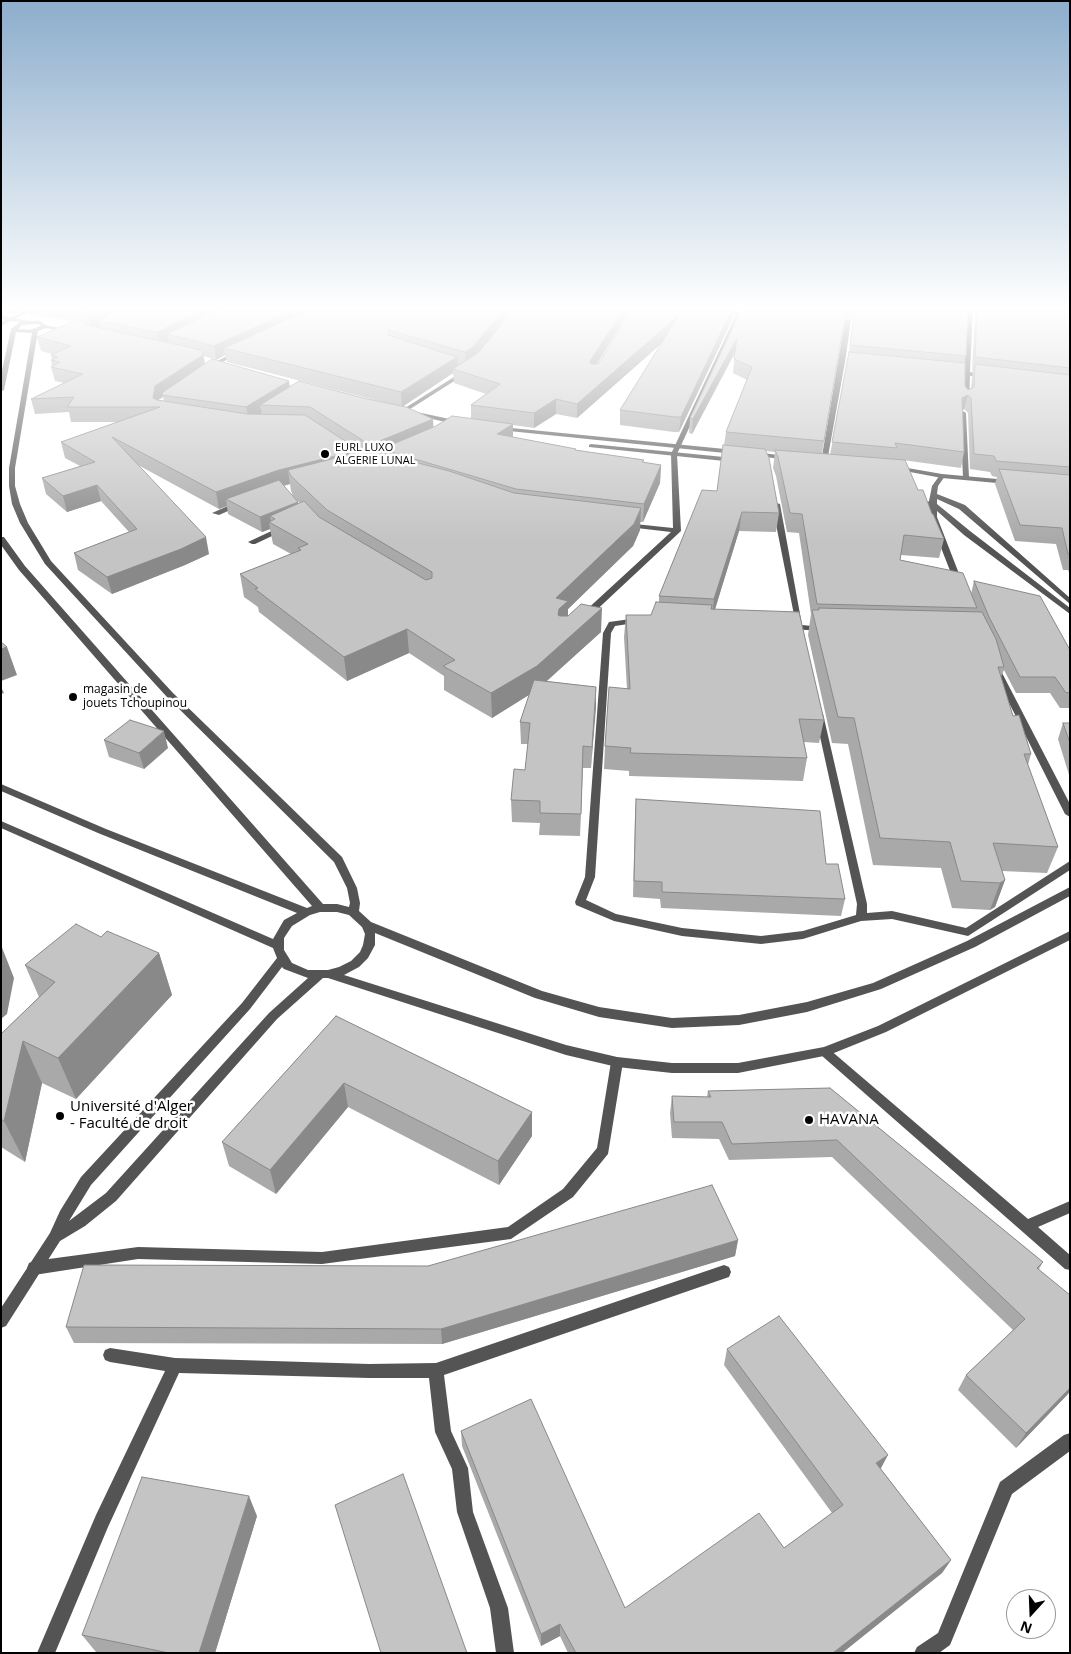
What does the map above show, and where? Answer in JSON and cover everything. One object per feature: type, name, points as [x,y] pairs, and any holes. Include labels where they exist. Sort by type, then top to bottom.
[{"type":"street","points":[[27,386],[12,468],[12,486],[16,504],[24,523],[48,562],[170,694],[338,860],[352,888],[355,903],[353,912]]},
{"type":"street","points":[[402,419],[392,417],[443,386]]},
{"type":"street","points":[[577,622],[677,531],[676,450],[706,386]]},
{"type":"street","points":[[824,462],[838,386]]},
{"type":"street","points":[[966,401],[967,386]]},
{"type":"street","points":[[396,410],[470,424]]},
{"type":"street","points":[[963,413],[966,478]]},
{"type":"street","points":[[439,427],[457,430]]},
{"type":"street","points":[[493,428],[676,450],[739,461]]},
{"type":"street","points":[[500,436],[794,459]]},
{"type":"street","points":[[814,461],[833,462]]},
{"type":"street","points":[[890,467],[942,476]]},
{"type":"street","points":[[891,475],[942,476],[1013,482]]},
{"type":"street","points":[[942,476],[935,486],[932,499],[933,517],[961,589]]},
{"type":"street","points":[[775,495],[801,633]]},
{"type":"street","points":[[932,499],[962,507],[1070,602]]},
{"type":"street","points":[[932,499],[966,533],[1070,612]]},
{"type":"street","points":[[216,513],[250,501]]},
{"type":"street","points":[[620,524],[677,531]]},
{"type":"street","points":[[252,542],[292,525]]},
{"type":"street","points":[[1,539],[28,575],[320,908]]},
{"type":"street","points":[[653,620],[633,619],[612,624],[607,633],[590,877],[580,902],[614,917],[682,932],[761,940],[803,935],[861,917],[892,915],[968,932],[1070,865]]},
{"type":"street","points":[[780,627],[801,633],[830,629]]},
{"type":"street","points":[[992,659],[1070,814]]},
{"type":"street","points":[[817,704],[862,904],[861,917]]},
{"type":"street","points":[[1,787],[102,831],[306,912]]},
{"type":"street","points":[[1,824],[278,946]]},
{"type":"street","points":[[1070,891],[970,944],[877,986],[807,1006],[739,1020],[672,1023],[599,1012],[539,994],[367,925],[353,912],[337,908],[320,908],[306,912],[288,923],[282,930],[278,946],[282,959],[296,971],[324,975],[566,1050],[617,1062],[672,1068],[738,1068],[824,1052],[882,1029],[1070,935]]},
{"type":"street","points":[[55,1237],[80,1222],[111,1197],[266,1023],[324,975],[355,964],[364,955],[369,945],[370,934],[367,925]]},
{"type":"street","points":[[1,1321],[55,1237],[64,1215],[86,1180],[246,1006],[282,959]]},
{"type":"street","points":[[824,1052],[1070,1264]]},
{"type":"street","points":[[34,1268],[138,1253],[322,1258],[511,1233],[568,1193],[603,1150],[617,1062]]},
{"type":"street","points":[[1026,1226],[1070,1207]]},
{"type":"street","points":[[110,1356],[175,1365],[368,1371],[436,1370],[724,1272]]},
{"type":"street","points":[[46,1653],[102,1521],[175,1365]]},
{"type":"street","points":[[436,1370],[444,1432],[460,1468],[465,1512],[499,1608],[505,1653]]},
{"type":"street","points":[[923,1653],[944,1639],[1006,1488],[1070,1441]]},
{"type":"building","points":[[58,386],[155,386],[153,398],[157,400],[247,414],[305,415],[359,450],[279,470],[216,492],[112,437],[206,537],[181,549],[107,577],[74,553],[137,529],[97,485],[63,496],[42,478],[95,462],[61,442],[160,407],[67,407],[74,397],[31,399]]},
{"type":"building","points":[[172,386],[280,386],[246,407],[162,395],[163,392]]},
{"type":"building","points":[[291,386],[319,386],[406,407],[433,419],[370,445],[310,407],[260,405]]},
{"type":"building","points":[[378,386],[410,386],[401,392]]},
{"type":"building","points":[[497,386],[597,386],[577,404],[556,399],[534,413],[471,405]]},
{"type":"building","points":[[635,386],[696,386],[681,417],[620,410]]},
{"type":"building","points":[[705,386],[711,386],[693,419],[690,418]]},
{"type":"building","points":[[744,386],[833,386],[824,441],[726,432]]},
{"type":"building","points":[[843,386],[965,386],[968,390],[974,386],[1070,386],[1070,467],[996,461],[994,456],[974,454],[971,398],[968,395],[962,398],[964,452],[895,443],[897,448],[832,442]]},
{"type":"building","points":[[452,416],[513,424],[497,434],[575,450],[644,460],[642,462],[661,465],[644,504],[516,489],[381,449],[436,426]]},
{"type":"building","points":[[723,445],[765,449],[769,458],[779,513],[742,512],[714,599],[659,596],[702,490],[717,491]]},
{"type":"building","points":[[368,450],[449,471],[514,493],[641,508],[634,524],[556,598],[568,601],[559,609],[558,615],[560,616],[568,616],[581,604],[602,608],[537,666],[491,693],[443,666],[455,660],[407,629],[344,657],[255,589],[258,588],[240,574],[301,550],[298,548],[308,544],[269,522],[275,519],[270,516],[304,501],[319,517],[426,580],[432,578],[432,572],[327,510],[291,476],[288,470]]},
{"type":"building","points":[[775,450],[905,460],[918,490],[923,490],[944,539],[904,535],[900,560],[963,573],[977,608],[817,604],[802,514],[790,513]]},
{"type":"building","points":[[999,469],[1070,475],[1070,554],[1068,554],[1062,528],[1020,525]]},
{"type":"building","points":[[279,480],[298,502],[260,517],[226,499]]},
{"type":"building","points":[[974,581],[1040,596],[1070,650],[1070,692],[1066,693],[1055,677],[1020,677],[989,617]]},
{"type":"building","points":[[656,602],[712,605],[711,609],[799,612],[824,720],[799,719],[807,758],[630,753],[631,748],[605,746],[609,687],[630,689],[626,615],[651,615]]},
{"type":"building","points":[[819,608],[982,612],[996,639],[1004,667],[998,667],[1013,716],[1019,715],[1031,754],[1024,754],[1058,847],[993,843],[1005,880],[1000,883],[961,881],[950,842],[880,838],[854,718],[838,717],[812,610],[819,610]]},
{"type":"building","points":[[1,642],[7,647],[1,649]]},
{"type":"building","points":[[534,680],[596,687],[592,747],[583,746],[581,814],[540,813],[540,801],[511,800],[514,769],[525,770],[530,723],[520,722]]},
{"type":"building","points":[[130,720],[164,731],[139,753],[104,740]]},
{"type":"building","points":[[1063,723],[1070,723],[1070,743]]},
{"type":"building","points":[[636,799],[820,811],[826,864],[838,864],[845,899],[662,892],[662,882],[634,881]]},
{"type":"building","points":[[76,924],[101,937],[107,931],[159,953],[58,1058],[23,1041],[4,1121],[1,1119],[1,1034],[55,982],[25,965]]},
{"type":"building","points":[[336,1016],[532,1112],[498,1161],[344,1083],[270,1170],[222,1142]]},
{"type":"building","points":[[830,1088],[1043,1262],[1037,1268],[1070,1295],[1070,1388],[1026,1433],[966,1375],[1025,1319],[837,1140],[732,1144],[722,1122],[674,1122],[672,1096],[711,1097],[708,1091]]},
{"type":"building","points":[[712,1185],[738,1240],[441,1329],[66,1327],[84,1265],[428,1266]]},
{"type":"building","points":[[779,1316],[888,1455],[876,1463],[951,1560],[833,1653],[576,1653],[560,1624],[541,1634],[461,1431],[531,1399],[625,1608],[759,1513],[784,1548],[843,1505],[727,1349]]},
{"type":"building","points":[[403,1474],[467,1653],[381,1653],[335,1505]]},
{"type":"building","points":[[142,1477],[249,1496],[199,1653],[169,1653],[82,1635]]},
{"type":"place","name":"EURL LUXO ALGERIE LUNAL","points":[[325,454]]},
{"type":"place","name":"magasin de jouets Tchoupinou","points":[[73,697]]},
{"type":"place","name":"Université d'Alger - Faculté de droit","points":[[60,1116]]},
{"type":"place","name":"HAVANA","points":[[809,1120]]}]
